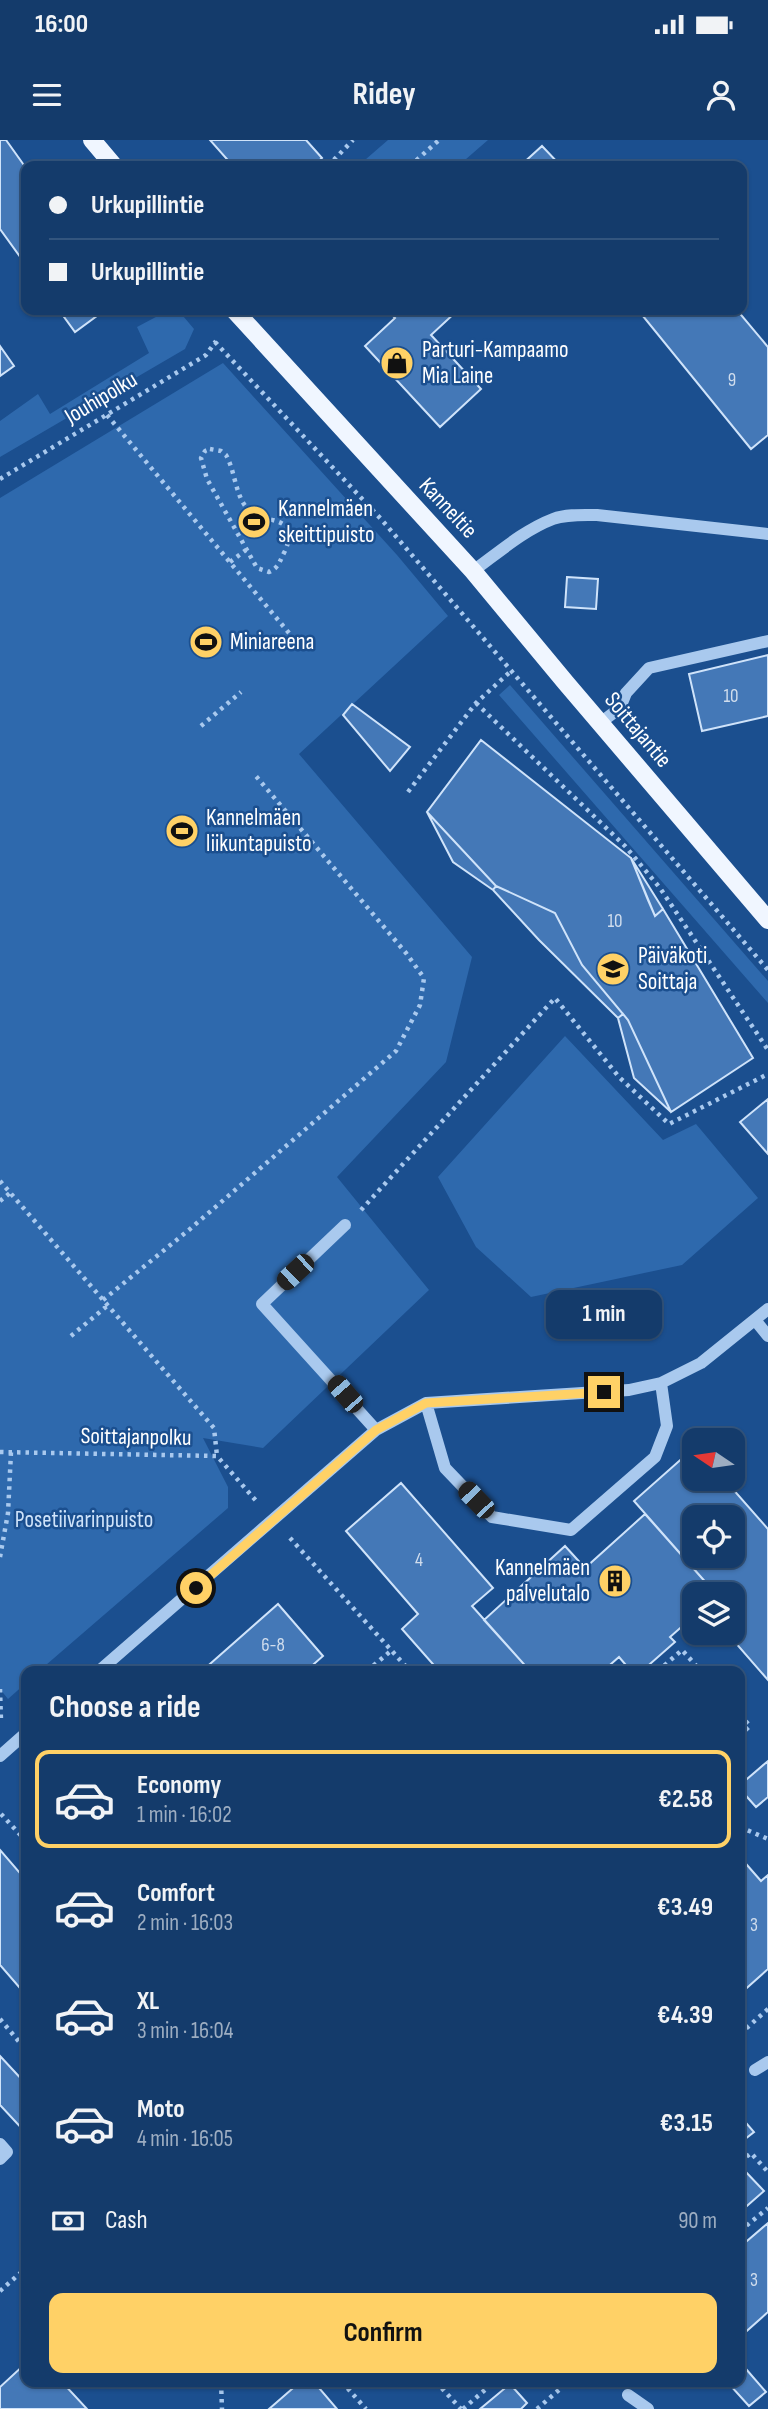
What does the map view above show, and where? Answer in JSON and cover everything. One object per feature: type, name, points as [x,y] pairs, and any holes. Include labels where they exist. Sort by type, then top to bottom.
[{"type":"main road","points":[[92,140],[110,161]]},
{"type":"main road","name":"Kanneltie","points":[[239,315],[474,571]]},
{"type":"main road","name":"Soittajantie","points":[[474,571],[768,920]]},
{"type":"street","name":"Kanneltie","points":[[474,571],[530,532],[554,519],[573,515],[597,515],[768,534]]},
{"type":"street","points":[[600,723],[620,708],[626,693],[649,668],[768,641]]},
{"type":"street","points":[[345,1225],[262,1304],[376,1430]]},
{"type":"street","points":[[105,1666],[376,1430],[426,1403],[629,1390],[661,1383],[701,1363],[768,1309]]},
{"type":"street","points":[[755,1320],[768,1336]]},
{"type":"street","points":[[426,1403],[445,1468],[492,1517],[572,1530],[655,1457],[667,1426],[661,1383]]},
{"type":"street","points":[[0,1756],[21,1737]]},
{"type":"street","points":[[755,2070],[768,2062]]},
{"type":"street","points":[[0,2144],[7,2152],[0,2159]]},
{"type":"street","points":[[628,2395],[649,2409]]},
{"type":"path","points":[[416,161],[439,140]]},
{"type":"path","points":[[333,161],[351,141]]},
{"type":"path","name":"Jouhipolku","points":[[0,479],[206,355],[215,342],[381,519],[511,671]]},
{"type":"path","points":[[107,415],[299,645]]},
{"type":"path","points":[[217,449],[226,455],[241,500],[248,510],[281,522],[290,533],[279,565],[269,572],[257,568],[246,550],[202,467],[201,458],[205,451],[217,449]]},
{"type":"path","points":[[230,562],[246,550]]},
{"type":"path","points":[[408,792],[475,703],[511,671],[768,970]]},
{"type":"path","points":[[201,726],[241,692]]},
{"type":"path","points":[[475,703],[625,846],[660,888],[768,1051]]},
{"type":"path","points":[[103,1300],[190,1229],[396,1051],[420,1005],[424,978],[406,953],[255,775]]},
{"type":"path","points":[[363,1209],[555,998],[619,1077],[669,1124],[768,1074]]},
{"type":"path","points":[[0,1181],[214,1428],[217,1457]]},
{"type":"path","points":[[0,1201],[10,1194]]},
{"type":"path","points":[[71,1336],[107,1306]]},
{"type":"path","name":"Soittajanpolku","points":[[0,1451],[217,1457],[253,1497]]},
{"type":"path","points":[[0,1557],[8,1513],[11,1452]]},
{"type":"path","points":[[0,1524],[8,1513]]},
{"type":"path","points":[[301,1550],[406,1666]]},
{"type":"path","points":[[373,1666],[392,1650]]},
{"type":"path","points":[[664,1666],[682,1650],[696,1666]]},
{"type":"path","points":[[0,1689],[0,1724]]},
{"type":"path","points":[[1,1814],[21,1836]]},
{"type":"path","points":[[745,1829],[768,1839]]},
{"type":"path","points":[[745,2030],[768,2009]]},
{"type":"path","points":[[0,2019],[21,2044]]},
{"type":"path","points":[[745,2157],[751,2152],[768,2172]]},
{"type":"path","points":[[745,2227],[768,2208]]},
{"type":"path","points":[[0,2291],[21,2272]]},
{"type":"path","points":[[221,2387],[222,2409]]},
{"type":"path","points":[[346,2387],[366,2409]]},
{"type":"path","points":[[441,2387],[462,2409],[488,2387]]},
{"type":"path","points":[[537,2409],[562,2387]]},
{"type":"green space","points":[[388,140],[488,140],[464,161],[364,161]]},
{"type":"green space","points":[[160,315],[182,315],[194,329],[185,349],[0,457],[0,421],[38,394],[50,414],[149,353],[137,327]]},
{"type":"green space","name":"Kannelmäen liikuntapuisto","points":[[223,363],[397,555],[448,616],[299,754],[472,957],[446,1062],[337,1177],[429,1290],[263,1448],[203,1438],[228,1487],[228,1508],[45,1666],[21,1666],[21,1687],[8,1699],[0,1689],[0,498]]},
{"type":"green space","points":[[510,685],[768,981],[768,1003],[499,695]]},
{"type":"green space","points":[[565,1036],[663,1140],[696,1124],[758,1198],[682,1265],[531,1297],[476,1247],[438,1177]]},
{"type":"building","points":[[0,140],[6,140],[21,161],[21,258],[0,229]]},
{"type":"building","points":[[210,140],[306,140],[322,158],[319,161],[229,161]]},
{"type":"building","points":[[542,146],[556,161],[526,161]]},
{"type":"building","points":[[63,315],[98,315],[75,332]]},
{"type":"building","points":[[392,315],[453,315],[431,335],[481,389],[440,427],[365,346],[395,318]]},
{"type":"building","points":[[642,315],[741,315],[768,347],[768,435],[751,449]]},
{"type":"building","points":[[0,346],[14,366],[0,376]]},
{"type":"building","points":[[567,577],[598,579],[596,609],[565,607]]},
{"type":"building","points":[[768,655],[768,716],[702,731],[689,674]]},
{"type":"building","points":[[352,704],[410,747],[390,771],[343,715]]},
{"type":"building","points":[[481,740],[631,858],[655,916],[663,909],[753,1058],[671,1112],[628,1020],[582,965],[555,913],[496,886],[427,812]]},
{"type":"building","points":[[427,812],[496,886],[493,890],[453,862]]},
{"type":"building","points":[[631,858],[663,909],[655,916],[648,900]]},
{"type":"building","points":[[496,886],[555,913],[582,965],[623,1014],[618,1018],[539,940],[493,890]]},
{"type":"building","points":[[623,1014],[671,1112],[634,1078],[618,1018]]},
{"type":"building","points":[[768,1099],[768,1154],[740,1122]]},
{"type":"building","points":[[682,1459],[682,1491],[735,1491],[768,1529],[768,1680],[737,1645],[745,1645],[745,1582],[705,1582],[693,1568],[745,1568],[745,1505],[682,1505],[682,1555],[634,1501]]},
{"type":"building","points":[[401,1483],[493,1588],[472,1606],[526,1666],[435,1666],[402,1629],[418,1614],[346,1531]]},
{"type":"building","name":"Kannelmäen palvelutalo","points":[[645,1514],[682,1556],[682,1568],[693,1568],[705,1582],[682,1582],[682,1626],[670,1637],[675,1642],[648,1666],[627,1666],[619,1657],[609,1666],[525,1666],[484,1620],[565,1546],[585,1568]]},
{"type":"building","points":[[278,1604],[323,1656],[312,1666],[208,1666]]},
{"type":"building","points":[[768,1761],[768,1797],[756,1807],[745,1795],[745,1781]]},
{"type":"building","points":[[0,1850],[21,1874],[21,1989],[0,1965]]},
{"type":"building","points":[[745,1863],[761,1881],[768,1875],[768,1969],[745,1990]]},
{"type":"building","points":[[0,2056],[21,2079],[21,2128],[0,2105]]},
{"type":"building","points":[[745,2122],[754,2132],[745,2139]]},
{"type":"building","points":[[745,2171],[764,2191],[745,2208]]},
{"type":"building","points":[[768,2223],[768,2312],[745,2333],[745,2243]]},
{"type":"building","points":[[21,2368],[21,2387],[67,2387],[87,2409],[0,2409],[0,2387]]},
{"type":"building","points":[[745,2370],[766,2392],[749,2406],[732,2387],[745,2387]]},
{"type":"building","points":[[294,2387],[318,2387],[337,2409],[269,2409]]},
{"type":"building","points":[[506,2387],[513,2387],[527,2403],[521,2409],[480,2409]]},
{"type":"place","name":"Parturi-Kampaamo Mia Laine","points":[[397,363]]},
{"type":"place","name":"Kannelmäen skeittipuisto","points":[[254,522]]},
{"type":"place","name":"Miniareena","points":[[206,642]]},
{"type":"place","name":"Kannelmäen liikuntapuisto","points":[[182,831]]},
{"type":"place","name":"Päiväkoti Soittaja","points":[[613,969]]},
{"type":"place","name":"Kannelmäen palvelutalo","points":[[615,1581]]},
{"type":"route","points":[[196,1588],[376,1430],[426,1403],[604,1392]]},
{"type":"park label","name":"Posetiivarinpuisto","points":[[84,1520]]}]
